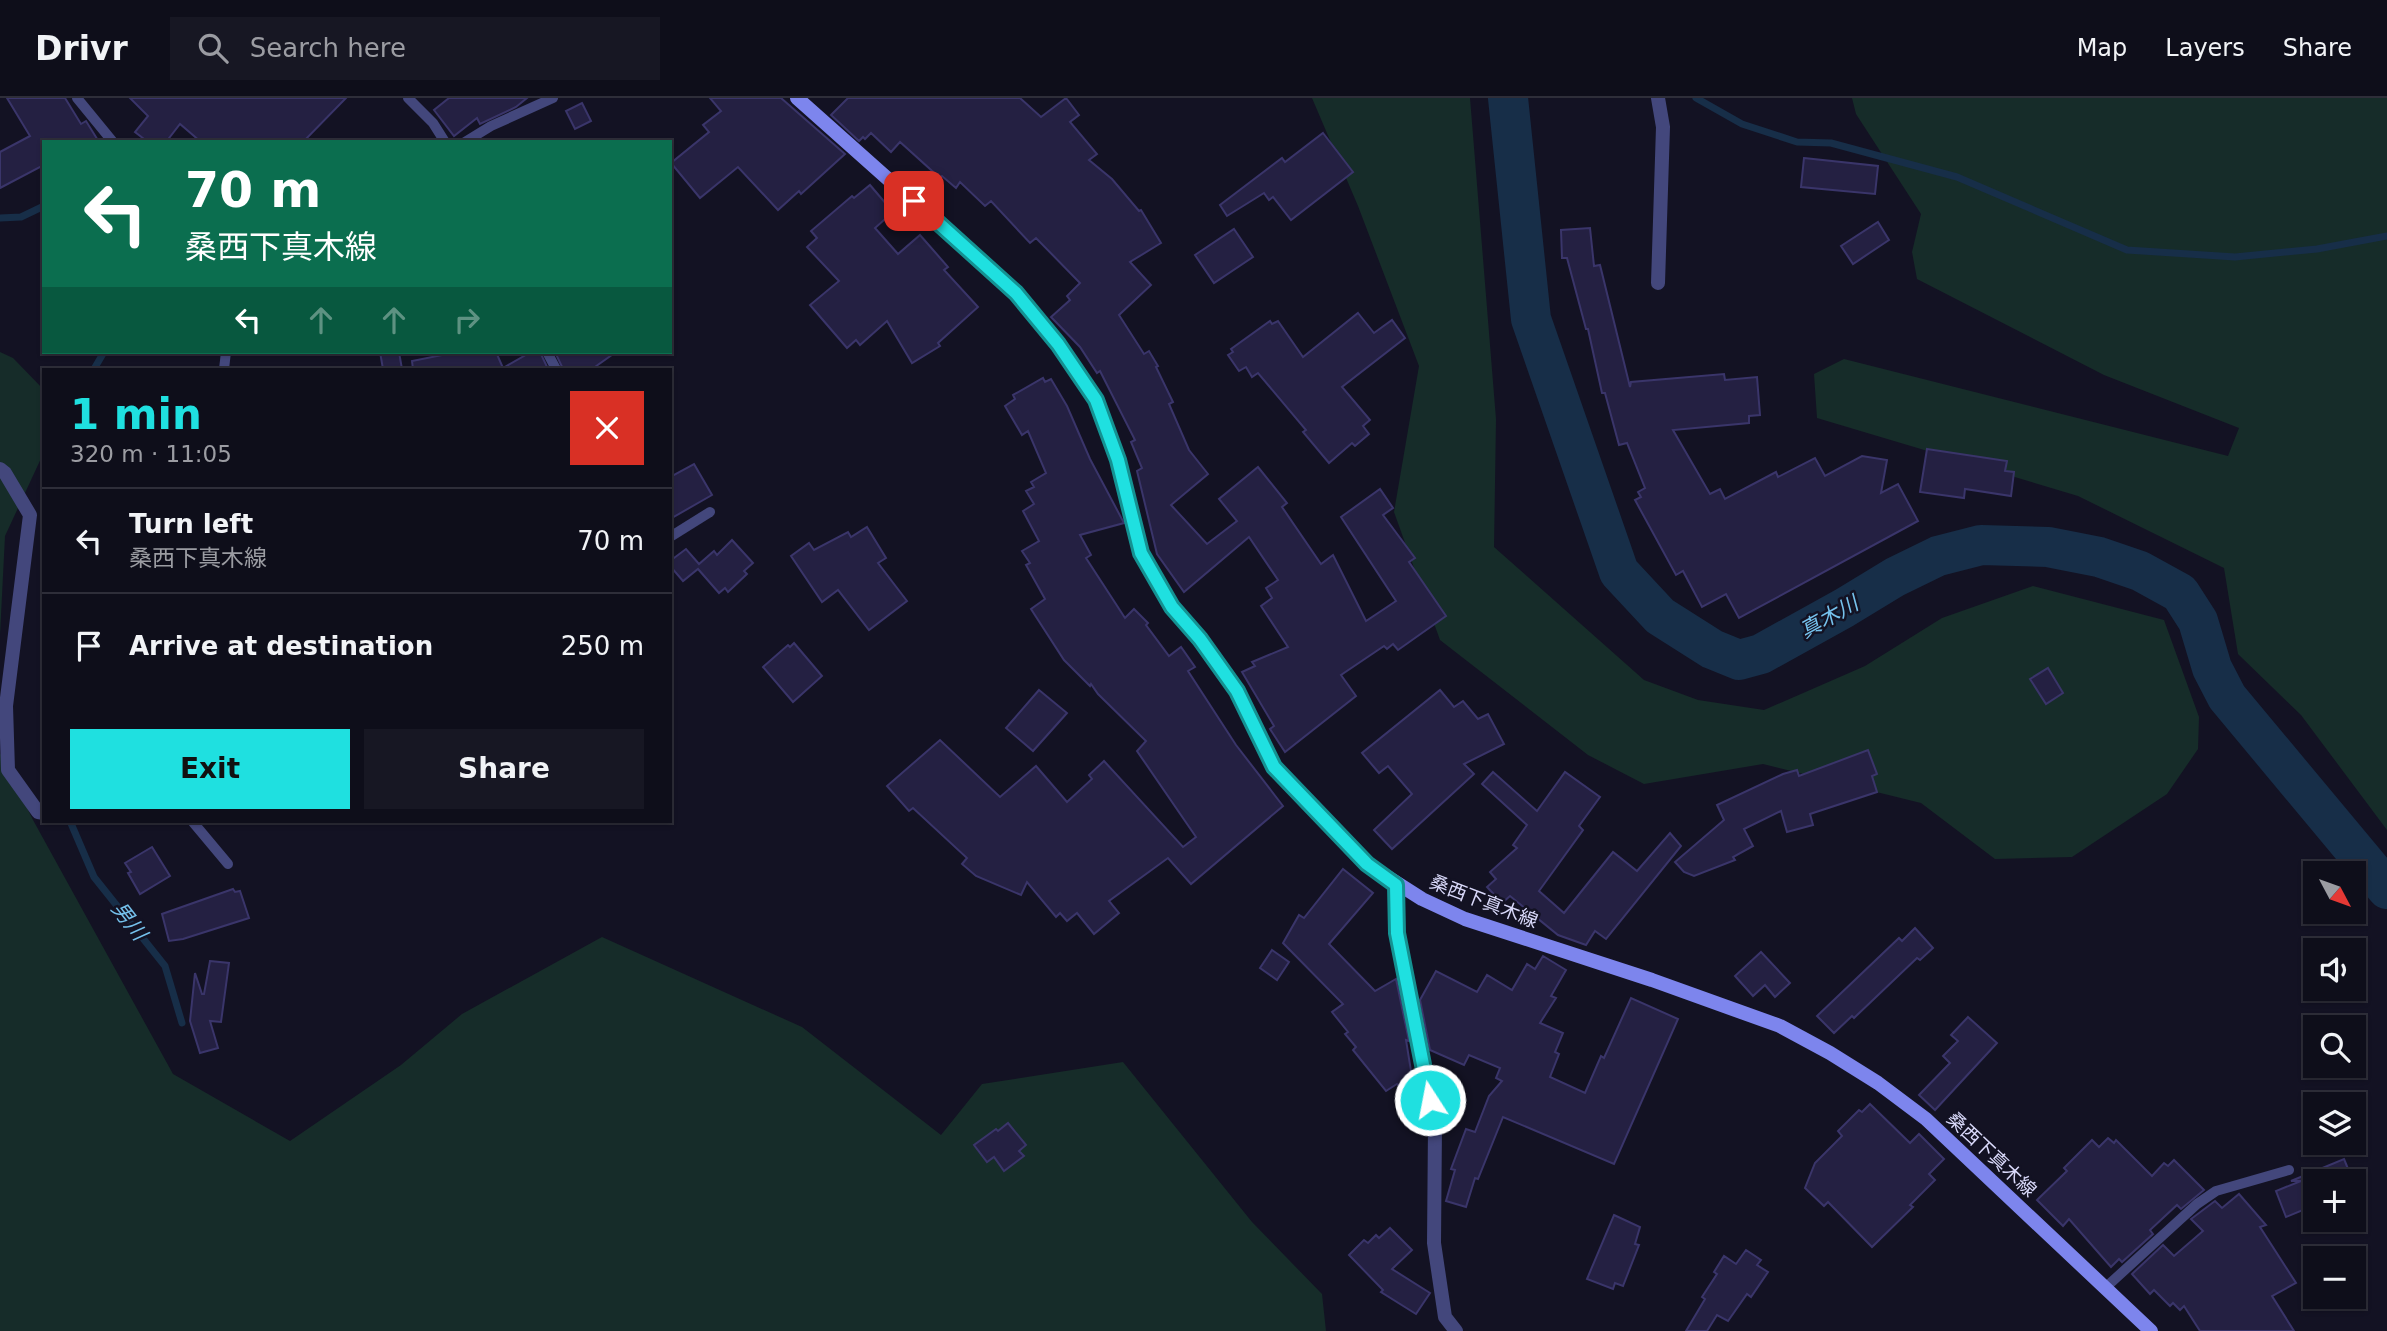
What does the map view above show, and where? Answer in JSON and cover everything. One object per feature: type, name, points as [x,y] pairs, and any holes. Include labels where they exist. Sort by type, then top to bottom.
[{"type":"main road","name":"桑西下真木線","points":[[797,98],[1016,293],[1058,344],[1096,400],[1118,460],[1141,553],[1172,607],[1200,639],[1237,691],[1274,767],[1367,864],[1396,885],[1465,919],[1652,979],[1780,1026],[1830,1053],[1878,1083],[1926,1119],[2151,1331]]},
{"type":"street","points":[[1658,98],[1663,127],[1658,283]]},
{"type":"street","points":[[0,469],[30,515],[6,706],[8,769],[38,812],[42,813]]},
{"type":"street","points":[[1396,885],[1397,933],[1435,1125],[1434,1243],[1445,1317],[1456,1331]]},
{"type":"lane","points":[[77,98],[111,140]]},
{"type":"lane","points":[[408,98],[433,123],[442,140]]},
{"type":"lane","points":[[468,140],[491,125],[553,98]]},
{"type":"lane","points":[[672,536],[710,512]]},
{"type":"lane","points":[[194,823],[228,864]]},
{"type":"lane","points":[[2105,1288],[2197,1204],[2216,1191],[2289,1170]]},
{"type":"green space","points":[[1312,98],[1470,98],[1496,419],[1494,547],[1644,680],[1698,700],[1764,710],[1865,666],[1942,618],[2033,586],[2164,620],[2199,717],[2198,749],[2167,794],[2072,857],[1995,859],[1921,803],[1763,764],[1644,784],[1588,755],[1440,640],[1394,512],[1419,366],[1358,206]]},
{"type":"green space","points":[[1852,98],[2387,98],[2387,830],[2301,715],[2238,654],[2224,568],[2078,496],[1817,418],[1814,374],[1844,359],[2228,456],[2239,428],[2104,375],[1917,279],[1912,252],[1921,214],[1856,114]]},
{"type":"green space","points":[[0,352],[13,358],[42,388],[42,456],[5,536],[0,635]]},
{"type":"green space","points":[[0,753],[33,820],[173,1074],[290,1141],[401,1065],[462,1014],[602,937],[802,1027],[941,1135],[982,1084],[1123,1062],[1252,1222],[1322,1294],[1326,1331],[0,1331]]},
{"type":"building","points":[[7,98],[65,98],[81,124],[86,121],[98,140],[42,140],[42,166],[0,188],[0,152],[30,136]]},
{"type":"building","points":[[130,98],[346,98],[305,140],[199,140],[180,124],[168,140],[145,140],[135,132],[148,116]]},
{"type":"building","points":[[449,98],[527,98],[516,107],[480,124],[477,118],[454,136],[434,110]]},
{"type":"building","points":[[710,98],[781,98],[845,154],[801,194],[799,191],[778,210],[738,167],[700,198],[672,162],[709,132],[703,125],[721,111]]},
{"type":"building","points":[[848,98],[1020,98],[1041,117],[1066,98],[1079,115],[1070,122],[1097,154],[1089,160],[1112,179],[1139,211],[1141,210],[1161,243],[1130,262],[1151,285],[1119,315],[1144,354],[1149,351],[1158,366],[1156,367],[1173,402],[1169,404],[1189,450],[1208,474],[1171,505],[1207,544],[1237,521],[1219,499],[1258,467],[1287,503],[1282,507],[1321,564],[1333,555],[1366,621],[1396,601],[1341,517],[1380,489],[1393,508],[1383,515],[1415,558],[1409,562],[1446,616],[1398,650],[1393,644],[1387,649],[1384,646],[1341,675],[1356,696],[1285,752],[1270,729],[1274,726],[1242,672],[1255,666],[1252,662],[1288,647],[1261,606],[1272,598],[1266,588],[1278,580],[1249,537],[1184,592],[1157,554],[1137,471],[1142,468],[1131,442],[1135,440],[1100,371],[1097,373],[1080,347],[1051,317],[1070,300],[1067,296],[1080,283],[1036,238],[1030,243],[991,201],[985,206],[960,182],[956,188],[942,176],[940,178],[900,142],[891,152],[871,133],[859,141],[831,115]]},
{"type":"building","points":[[582,103],[591,121],[575,129],[566,111]]},
{"type":"building","points":[[1323,133],[1353,172],[1291,220],[1273,197],[1269,200],[1264,193],[1227,216],[1220,205],[1282,158],[1285,162]]},
{"type":"building","points":[[1804,158],[1878,166],[1875,194],[1801,187]]},
{"type":"building","points":[[870,185],[893,212],[875,228],[898,254],[920,235],[948,267],[944,270],[978,307],[938,343],[940,346],[912,363],[887,321],[860,345],[856,340],[847,348],[810,305],[839,281],[807,247],[817,238],[811,231],[852,196],[854,198]]},
{"type":"building","points":[[1878,222],[1889,240],[1853,264],[1841,246]]},
{"type":"building","points":[[1590,228],[1594,266],[1600,265],[1630,387],[1631,382],[1724,374],[1725,380],[1757,377],[1760,415],[1749,416],[1749,423],[1673,430],[1710,494],[1720,489],[1725,499],[1776,472],[1778,477],[1815,458],[1825,476],[1862,456],[1887,460],[1881,493],[1898,484],[1918,521],[1739,618],[1726,594],[1702,607],[1683,571],[1676,575],[1635,500],[1641,497],[1638,492],[1645,488],[1627,443],[1619,445],[1605,393],[1602,393],[1588,329],[1567,258],[1562,258],[1561,230]]},
{"type":"building","points":[[1234,229],[1253,257],[1214,283],[1195,255]]},
{"type":"building","points":[[1358,313],[1374,333],[1392,320],[1405,338],[1342,387],[1370,420],[1363,426],[1369,434],[1355,446],[1352,443],[1329,463],[1303,432],[1306,430],[1258,373],[1252,377],[1246,367],[1239,371],[1228,355],[1233,352],[1231,349],[1270,321],[1272,324],[1278,321],[1303,357]]},
{"type":"building","points":[[380,354],[399,354],[402,368],[383,368]]},
{"type":"building","points":[[447,354],[497,354],[503,368],[413,368],[412,361]]},
{"type":"building","points":[[528,354],[541,354],[548,368],[503,368]]},
{"type":"building","points":[[556,354],[613,354],[593,368],[563,368]]},
{"type":"building","points":[[1043,378],[1045,382],[1051,379],[1067,406],[1090,459],[1124,523],[1080,535],[1091,555],[1086,558],[1125,618],[1134,609],[1148,623],[1146,625],[1169,656],[1181,647],[1195,667],[1188,671],[1236,745],[1283,806],[1191,884],[1168,858],[1109,901],[1119,913],[1094,934],[1077,913],[1067,921],[1060,913],[1056,917],[1027,882],[1021,895],[976,876],[962,864],[967,858],[913,808],[909,811],[887,786],[940,740],[1000,797],[1036,766],[1067,802],[1092,779],[1089,775],[1104,761],[1183,847],[1196,837],[1137,751],[1146,741],[1064,660],[1031,609],[1045,599],[1026,565],[1030,563],[1022,551],[1039,541],[1023,511],[1034,504],[1026,491],[1034,487],[1031,482],[1046,473],[1028,431],[1022,435],[1005,406],[1015,399],[1013,395]]},
{"type":"building","points":[[1927,449],[2007,461],[2005,471],[2014,472],[2011,496],[1965,489],[1964,498],[1920,492]]},
{"type":"building","points":[[694,464],[712,495],[672,518],[672,476]]},
{"type":"building","points":[[867,527],[886,558],[878,563],[907,601],[869,630],[838,590],[822,602],[791,556],[809,543],[814,550],[848,532],[851,537]]},
{"type":"building","points":[[732,540],[753,563],[744,571],[747,574],[728,592],[725,588],[719,593],[698,569],[683,581],[672,568],[672,560],[686,549],[699,564],[714,551],[717,555]]},
{"type":"building","points":[[794,643],[822,676],[793,702],[763,667]]},
{"type":"building","points":[[2048,668],[2063,693],[2046,704],[2030,679]]},
{"type":"building","points":[[1039,690],[1067,713],[1033,751],[1006,728]]},
{"type":"building","points":[[1440,690],[1454,707],[1463,701],[1478,719],[1488,714],[1504,744],[1464,764],[1474,774],[1392,849],[1374,830],[1412,794],[1388,766],[1379,773],[1362,753]]},
{"type":"building","points":[[1868,750],[1877,774],[1872,776],[1877,792],[1810,814],[1813,825],[1787,832],[1781,811],[1744,829],[1753,846],[1733,857],[1735,860],[1694,876],[1684,872],[1675,862],[1724,820],[1717,805],[1783,774],[1797,770],[1799,776]]},
{"type":"building","points":[[1493,772],[1537,811],[1565,772],[1600,797],[1579,826],[1583,830],[1539,891],[1564,913],[1613,852],[1637,871],[1670,833],[1681,846],[1606,939],[1595,931],[1586,945],[1558,935],[1510,896],[1502,903],[1487,887],[1496,879],[1490,872],[1517,848],[1513,845],[1527,825],[1482,784]]},
{"type":"building","points":[[152,847],[170,876],[140,894],[125,863]]},
{"type":"building","points":[[1343,869],[1373,893],[1329,944],[1375,991],[1396,979],[1409,1041],[1406,1040],[1416,1102],[1397,1084],[1386,1091],[1353,1050],[1356,1047],[1345,1034],[1348,1032],[1332,1012],[1343,1004],[1283,943],[1299,915],[1304,918]]},
{"type":"building","points":[[233,889],[235,892],[240,891],[249,918],[169,941],[162,914]]},
{"type":"building","points":[[1915,928],[1933,948],[1920,960],[1917,958],[1854,1018],[1852,1016],[1834,1033],[1817,1016],[1899,938],[1902,941]]},
{"type":"building","points":[[1272,950],[1289,962],[1277,980],[1260,968]]},
{"type":"building","points":[[1761,952],[1790,983],[1775,997],[1765,985],[1753,996],[1735,976]]},
{"type":"building","points":[[1543,956],[1566,970],[1551,996],[1556,998],[1540,1023],[1563,1033],[1555,1052],[1559,1054],[1550,1077],[1585,1093],[1631,998],[1678,1019],[1614,1164],[1503,1117],[1478,1179],[1475,1178],[1466,1207],[1446,1201],[1455,1170],[1451,1169],[1466,1129],[1475,1132],[1489,1096],[1502,1081],[1496,1078],[1500,1068],[1469,1055],[1464,1065],[1430,1050],[1420,1000],[1436,971],[1477,992],[1487,975],[1512,990],[1527,964],[1535,969]]},
{"type":"building","points":[[210,961],[229,963],[221,1022],[210,1021],[218,1048],[200,1053],[190,1021],[195,973],[204,994]]},
{"type":"building","points":[[1968,1017],[1997,1043],[1935,1110],[1919,1095],[1950,1063],[1943,1056],[1958,1041],[1951,1035]]},
{"type":"building","points":[[1870,1104],[1910,1143],[1919,1134],[1944,1159],[1929,1174],[1935,1180],[1910,1205],[1913,1207],[1872,1247],[1828,1202],[1824,1206],[1805,1188],[1815,1163],[1842,1136],[1838,1131],[1859,1110],[1862,1112]]},
{"type":"building","points":[[1008,1123],[1026,1145],[1019,1151],[1024,1156],[1004,1171],[994,1157],[987,1162],[974,1145]]},
{"type":"building","points":[[2108,1138],[2114,1143],[2116,1140],[2152,1176],[2164,1163],[2168,1166],[2174,1160],[2204,1190],[2181,1209],[2177,1205],[2150,1230],[2153,1234],[2122,1262],[2119,1259],[2111,1267],[2069,1219],[2063,1226],[2037,1200],[2067,1171],[2064,1168],[2092,1140],[2099,1147]]},
{"type":"building","points":[[2344,1159],[2348,1169],[2320,1169]]},
{"type":"building","points":[[2303,1176],[2303,1210],[2286,1217],[2276,1191],[2301,1181],[2291,1181]]},
{"type":"building","points":[[2239,1194],[2266,1225],[2260,1227],[2296,1283],[2272,1296],[2294,1331],[2200,1331],[2184,1306],[2180,1310],[2173,1303],[2170,1306],[2154,1290],[2150,1294],[2132,1274],[2163,1245],[2174,1256],[2203,1231],[2191,1219],[2215,1201],[2222,1208]]},
{"type":"building","points":[[1614,1215],[1640,1227],[1635,1244],[1639,1245],[1623,1286],[1615,1283],[1613,1289],[1587,1279]]},
{"type":"building","points":[[1390,1228],[1412,1250],[1392,1269],[1430,1293],[1416,1314],[1381,1292],[1383,1290],[1349,1255],[1364,1240],[1368,1243],[1376,1235],[1379,1238]]},
{"type":"building","points":[[1746,1250],[1761,1260],[1757,1265],[1768,1272],[1751,1297],[1747,1294],[1728,1321],[1717,1315],[1707,1331],[1686,1331],[1705,1299],[1702,1297],[1717,1274],[1714,1272],[1724,1256],[1736,1264]]},
{"type":"waterway","name":"真木川","points":[[1508,98],[1531,319],[1619,572],[1660,616],[1712,649],[1739,660],[1761,654],[1895,577],[1938,556],[1981,545],[2048,547],[2099,557],[2140,571],[2180,593],[2198,621],[2212,668],[2227,697],[2387,889]]},
{"type":"waterway","points":[[1696,98],[1742,124],[1797,142],[1831,143],[1957,177],[2127,250],[2235,257],[2317,249],[2387,236]]},
{"type":"waterway","name":"男川","points":[[0,218],[21,217],[42,207]]},
{"type":"waterway","name":"男川","points":[[95,368],[103,354]]},
{"type":"waterway","name":"男川","points":[[71,823],[94,877],[165,966],[182,1023]]},
{"type":"route","points":[[914,201],[1016,293],[1058,344],[1096,400],[1118,460],[1141,553],[1172,607],[1200,639],[1237,691],[1274,767],[1367,864],[1396,885],[1397,933],[1430,1100]]}]
